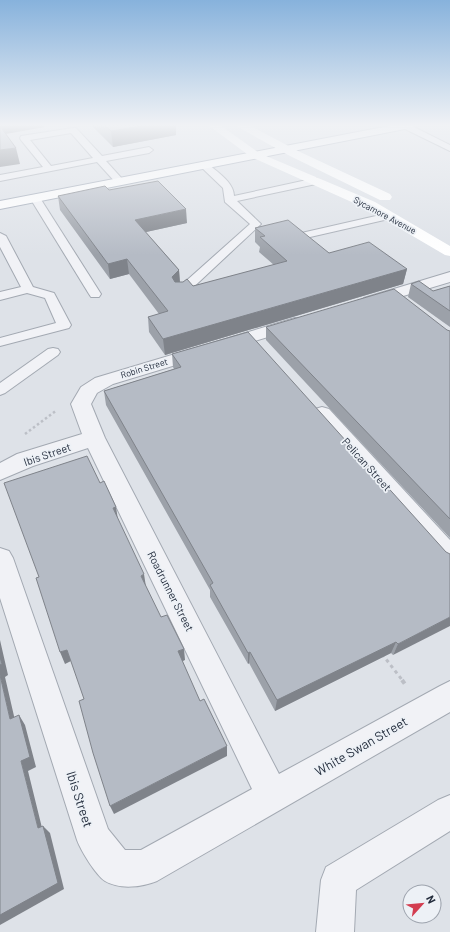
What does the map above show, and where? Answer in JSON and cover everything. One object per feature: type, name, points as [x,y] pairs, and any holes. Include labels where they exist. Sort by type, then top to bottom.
[{"type":"street","points":[[0,205],[187,168]]},
{"type":"street","name":"Sycamore Avenue","points":[[287,168],[370,205],[450,252]]},
{"type":"street","name":"Sycamore Avenue","points":[[328,168],[393,202]]},
{"type":"street","name":"Sycamore Avenue","points":[[425,223],[450,242]]},
{"type":"street","points":[[358,304],[400,299],[450,277]]},
{"type":"street","name":"Robin Street","points":[[86,395],[106,380],[308,319]]},
{"type":"street","points":[[252,336],[267,354]]},
{"type":"street","name":"Roadrunner Street","points":[[86,395],[94,438],[273,796]]},
{"type":"street","name":"Pelican Street","points":[[309,400],[450,556]]},
{"type":"street","name":"Ibis Street","points":[[0,472],[25,460],[94,438]]},
{"type":"street","name":"Ibis Street","points":[[0,558],[94,840],[117,868],[144,868],[273,796]]},
{"type":"street","name":"White Swan Street","points":[[273,796],[450,696]]},
{"type":"street","points":[[335,932],[339,880],[450,812]]},
{"type":"lane","points":[[0,178],[46,168]]},
{"type":"lane","points":[[108,168],[120,182]]},
{"type":"lane","points":[[180,293],[256,224],[229,200],[229,189],[227,186],[208,168]]},
{"type":"lane","points":[[229,200],[316,181]]},
{"type":"lane","points":[[35,198],[95,294]]},
{"type":"lane","points":[[298,237],[389,216]]},
{"type":"lane","points":[[0,236],[28,289]]},
{"type":"lane","points":[[0,268],[15,264]]},
{"type":"lane","points":[[0,296],[28,289],[50,296],[64,325],[0,342]]},
{"type":"lane","points":[[0,390],[53,352]]},
{"type":"path","points":[[24,435],[54,410],[86,395]]},
{"type":"path","points":[[379,650],[424,710]]},
{"type":"building","points":[[158,181],[186,209],[135,220],[179,270],[172,277],[175,282],[183,282],[187,279],[193,286],[287,261],[260,237],[265,236],[255,228],[288,220],[329,253],[369,242],[407,269],[163,339],[148,317],[168,311],[127,259],[108,264],[58,196],[105,186],[109,190]]},
{"type":"building","points":[[419,281],[433,291],[450,286],[450,311],[411,284]]},
{"type":"building","points":[[394,289],[450,331],[450,519],[266,327]]},
{"type":"building","points":[[248,332],[446,552],[450,554],[450,617],[398,644],[396,642],[277,700],[250,652],[248,653],[210,585],[213,583],[104,391],[181,367],[172,354]]},
{"type":"building","points":[[87,456],[100,483],[104,481],[116,507],[113,508],[144,574],[141,576],[161,617],[167,615],[184,649],[178,651],[200,701],[204,699],[227,746],[110,806],[93,753],[79,701],[84,699],[67,650],[60,652],[36,578],[39,577],[4,483]]},
{"type":"building","points":[[0,675],[10,719],[19,715],[30,757],[21,761],[38,828],[43,826],[58,883],[0,915]]}]
